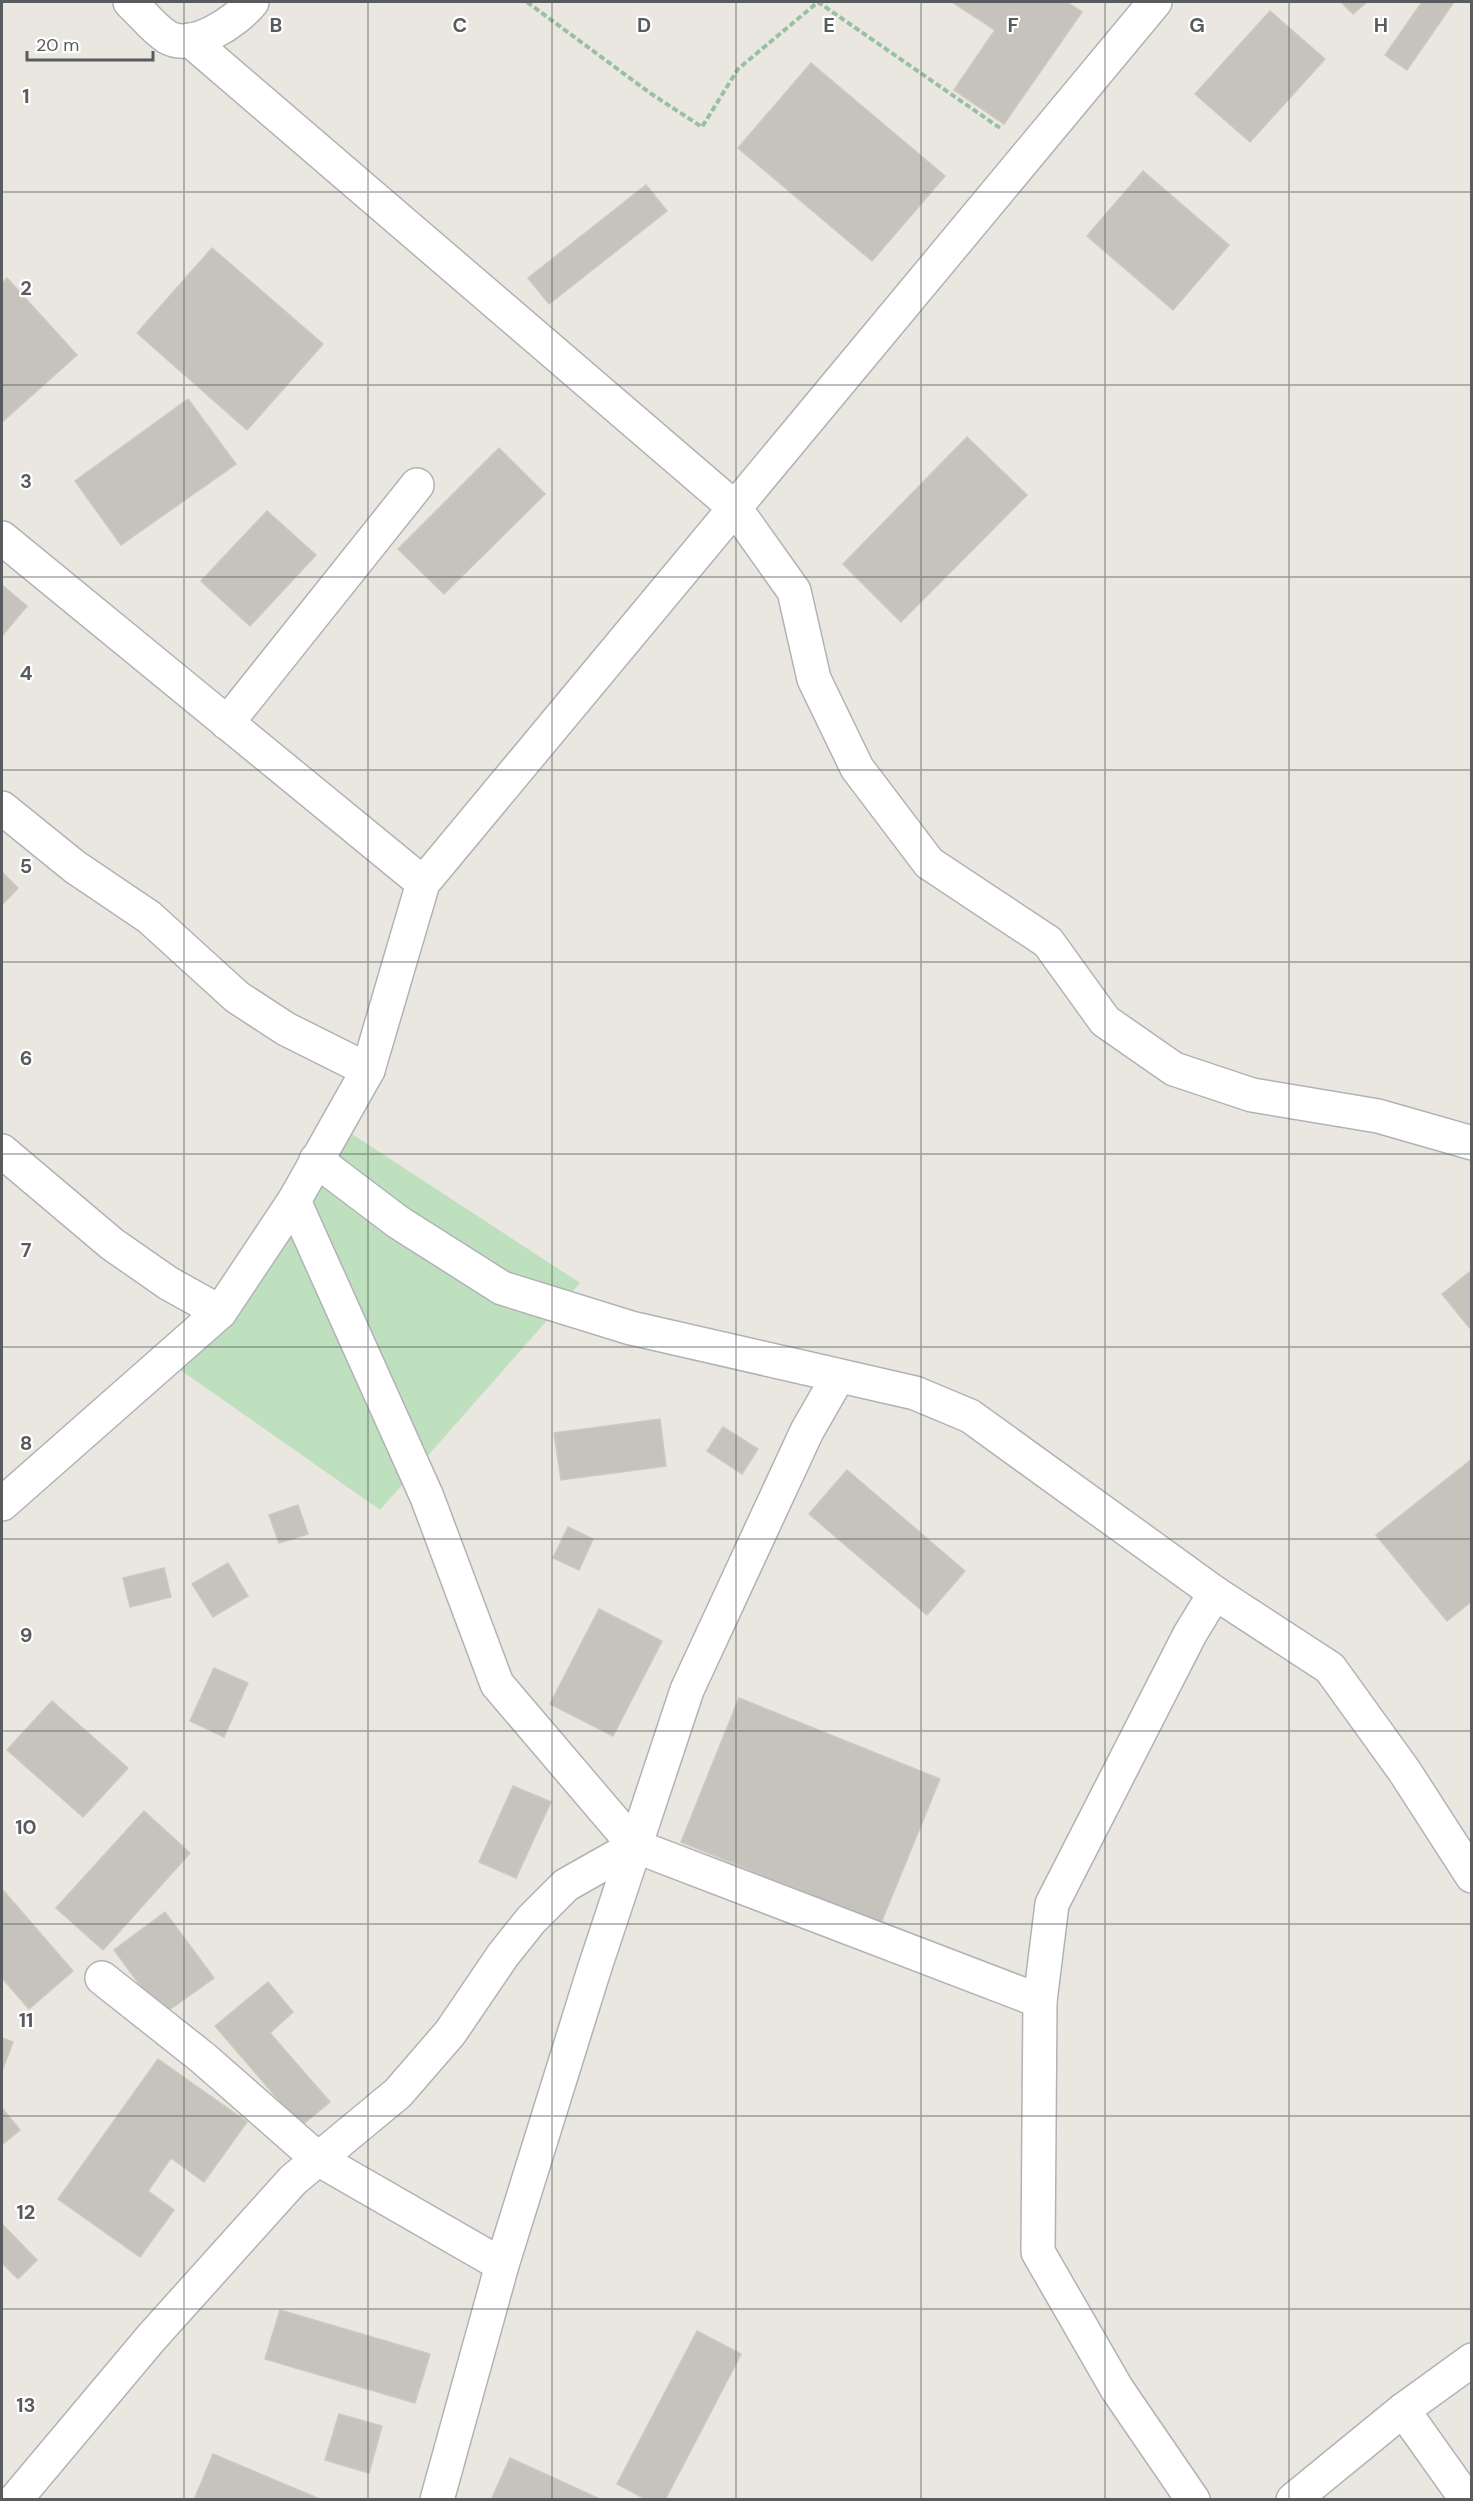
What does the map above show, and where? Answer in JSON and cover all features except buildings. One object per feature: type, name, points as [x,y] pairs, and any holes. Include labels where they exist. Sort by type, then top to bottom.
[{"type":"street","points":[[130,2],[153,26],[169,38],[190,40],[219,30],[252,2]]},
{"type":"street","points":[[2,1504],[220,1312],[294,1201],[368,1070],[423,883],[1155,2]]},
{"type":"street","points":[[190,40],[735,508],[794,591],[814,679],[857,768],[929,863],[1048,942],[1105,1021],[1174,1069],[1185,1073],[1252,1095],[1378,1116],[1472,1143]]},
{"type":"street","points":[[227,723],[417,485]]},
{"type":"street","points":[[2,538],[423,883]]},
{"type":"street","points":[[2,808],[75,867],[149,917],[237,997],[286,1029],[368,1070]]},
{"type":"street","points":[[2,1151],[112,1244],[168,1283],[220,1312]]},
{"type":"street","points":[[316,1160],[399,1222],[502,1288],[631,1328],[915,1394],[970,1416],[1215,1593],[1330,1668],[1405,1772],[1472,1875]]},
{"type":"street","points":[[294,1201],[427,1497],[497,1684],[635,1846],[1040,2001]]},
{"type":"street","points":[[437,2499],[502,2265],[687,1690],[807,1431],[838,1377]]},
{"type":"street","points":[[1193,2499],[1117,2389],[1038,2252],[1040,2001],[1052,1904],[1190,1634],[1215,1593]]},
{"type":"street","points":[[15,2499],[151,2338],[293,2180],[398,2093],[450,2033],[510,1946],[531,1920],[566,1885],[635,1846]]},
{"type":"street","points":[[102,1978],[204,2058],[318,2159],[502,2265]]},
{"type":"street","points":[[1293,2499],[1403,2410],[1472,2360]]},
{"type":"street","points":[[1403,2410],[1467,2499]]},
{"type":"path","points":[[527,2],[650,93],[702,127],[738,69],[818,3],[1033,150]]},
{"type":"green space","points":[[352,1134],[580,1283],[380,1510],[169,1362]]}]
